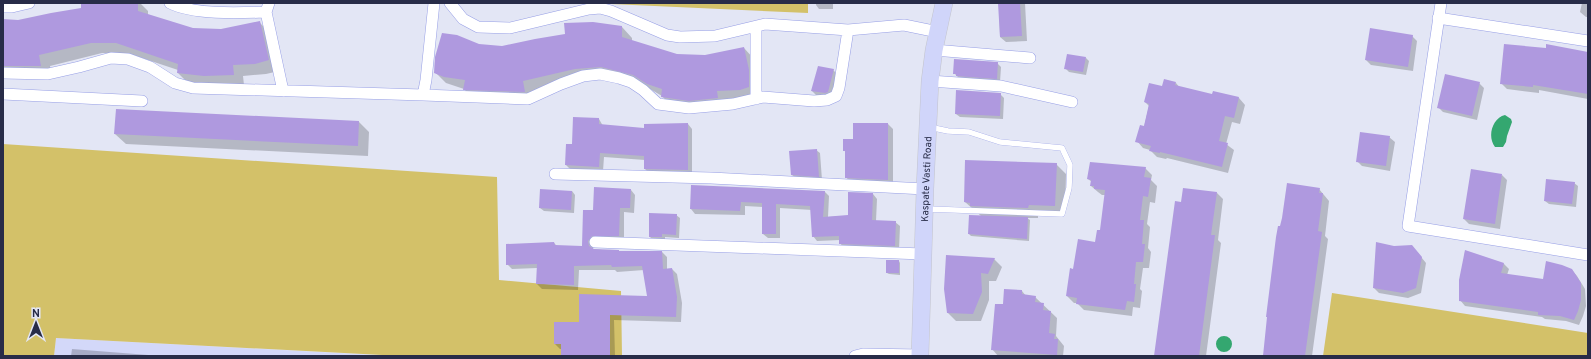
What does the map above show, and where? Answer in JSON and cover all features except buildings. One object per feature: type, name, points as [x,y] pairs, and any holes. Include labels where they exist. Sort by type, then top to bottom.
[{"type":"main road","name":"Kaspate Vasti Road","points":[[920,356],[924,209],[930,81],[934,50],[944,3]]},
{"type":"street","points":[[3,7],[12,7],[29,3]]},
{"type":"street","points":[[170,3],[177,7],[225,13],[268,8],[283,92]]},
{"type":"street","points":[[423,95],[434,3]]},
{"type":"street","points":[[450,3],[463,20],[478,27],[510,28],[589,9],[600,8],[622,15],[667,35],[680,37],[715,36],[765,24],[848,30],[904,25],[938,32]]},
{"type":"street","points":[[1441,3],[1408,226],[1588,255]]},
{"type":"street","points":[[1438,18],[1588,42]]},
{"type":"street","points":[[756,27],[756,99]]},
{"type":"street","points":[[3,73],[48,74],[111,58],[128,59],[150,67],[175,83],[193,88],[528,99],[583,76],[600,74],[630,82],[643,90],[658,104],[689,108],[733,104],[763,97],[814,101],[827,100],[836,96],[839,88],[848,30]]},
{"type":"street","points":[[934,50],[1030,58]]},
{"type":"street","points":[[930,81],[1001,86],[1072,102]]},
{"type":"street","points":[[3,94],[142,101]]},
{"type":"street","points":[[555,174],[711,178],[925,189]]},
{"type":"street","points":[[595,242],[923,254]]},
{"type":"street","points":[[855,356],[863,354],[920,356]]},
{"type":"lane","points":[[924,209],[1062,214],[1069,188],[1070,165],[1062,148],[1000,142],[969,132],[948,131],[929,127]]},
{"type":"shaded area","points":[[589,3],[808,3],[808,13]]},
{"type":"shaded area","points":[[1505,115],[1511,119],[1512,122],[1506,142],[1503,147],[1495,147],[1491,138],[1492,128],[1497,120]]},
{"type":"shaded area","points":[[3,144],[497,177],[499,280],[621,291],[622,356],[401,356],[56,338],[54,356],[3,356]]},
{"type":"shaded area","points":[[1332,293],[1588,333],[1588,356],[1323,356]]},
{"type":"shaded area","points":[[1224,336],[1230,338],[1232,344],[1230,350],[1224,352],[1218,350],[1216,344],[1218,338]]},
{"type":"shaded area","points":[[56,338],[393,356],[54,356]]}]
